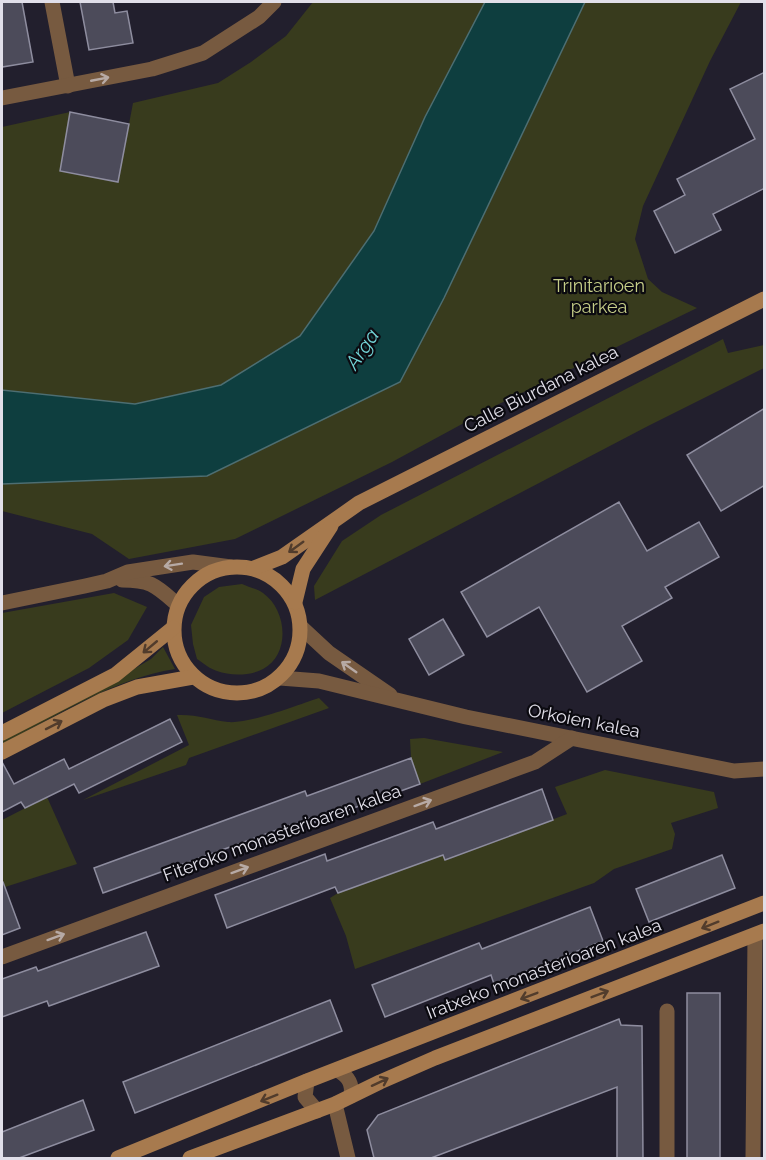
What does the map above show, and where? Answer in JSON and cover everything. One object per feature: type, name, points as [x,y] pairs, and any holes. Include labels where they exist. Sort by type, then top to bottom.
[{"type":"street","points":[[52,2],[68,86]]},
{"type":"street","points":[[2,98],[152,69],[203,53],[259,17],[274,2]]},
{"type":"street","name":"Calle Biurdana kalea","points":[[254,568],[282,557],[359,503],[765,298]]},
{"type":"street","name":"Calle Biurdana kalea","points":[[295,602],[303,569],[336,519]]},
{"type":"street","points":[[2,603],[107,580],[128,572],[193,562],[254,568],[282,584],[295,602],[302,627],[296,657],[280,678],[250,693],[222,693],[193,677],[178,656],[173,628],[178,604],[192,585],[206,574],[231,567]]},
{"type":"street","points":[[107,580],[143,580],[157,587],[178,604]]},
{"type":"street","name":"Orkoien kalea","points":[[302,627],[329,653],[397,700]]},
{"type":"street","points":[[2,733],[115,675],[173,628]]},
{"type":"street","points":[[2,752],[103,700],[136,687],[193,677]]},
{"type":"street","name":"Orkoien kalea","points":[[280,678],[319,681],[466,717],[734,771],[765,769]]},
{"type":"street","name":"Fiteroko monasterioaren kalea","points":[[2,957],[535,762],[572,738]]},
{"type":"street","name":"Iratxeko monasterioaren kalea","points":[[118,1158],[308,1081],[765,903]]},
{"type":"street","points":[[190,1158],[317,1112],[435,1058],[760,933],[753,1158]]},
{"type":"street","points":[[667,1011],[667,1158]]},
{"type":"street","points":[[337,1070],[345,1074],[350,1081],[353,1088],[351,1096]]},
{"type":"street","points":[[308,1081],[305,1097],[317,1112]]},
{"type":"street","points":[[335,1104],[348,1158]]},
{"type":"green space","points":[[313,2],[485,2],[425,117],[374,231],[300,336],[221,385],[135,404],[2,390],[2,127],[70,112],[118,182],[133,103],[218,83],[286,36]]},
{"type":"green space","name":"Trinitarioen parkea","points":[[585,2],[741,2],[710,61],[643,206],[635,239],[648,279],[662,292],[697,308],[499,404],[392,462],[235,539],[129,559],[92,534],[2,511],[2,484],[44,482],[444,298]]},
{"type":"green space","points":[[723,339],[728,353],[764,345],[764,368],[315,600],[314,586],[342,541],[381,515]]},
{"type":"green space","points":[[242,584],[261,592],[271,601],[281,621],[282,643],[272,662],[263,669],[246,674],[222,673],[197,659],[191,625],[204,597],[219,587]]},
{"type":"green space","points":[[114,593],[147,607],[128,640],[89,668],[2,713],[2,613]]},
{"type":"green space","points":[[163,647],[175,669],[130,681],[108,690],[2,744],[2,738],[117,679],[151,659]]},
{"type":"green space","points":[[319,698],[329,708],[189,758],[186,765],[83,800],[189,745],[177,715],[237,722],[261,717]]},
{"type":"green space","points":[[424,738],[503,752],[420,784],[411,758],[410,739]]},
{"type":"green space","points":[[605,770],[714,792],[718,808],[671,823],[675,834],[672,849],[614,869],[594,883],[355,969],[346,936],[330,898],[338,893],[443,855],[446,860],[567,814],[555,787]]},
{"type":"green space","points":[[47,797],[77,864],[2,888],[2,820]]},
{"type":"water","name":"Arga","points":[[485,2],[585,2],[444,298],[400,382],[207,476],[2,484],[2,390],[135,404],[221,385],[300,336],[374,231],[425,117]]},
{"type":"building","points":[[2,2],[22,2],[33,62],[2,67]]},
{"type":"building","points":[[80,2],[113,2],[115,13],[127,11],[133,43],[89,50]]},
{"type":"building","points":[[765,72],[765,188],[713,214],[721,230],[675,253],[654,211],[685,195],[677,179],[755,139],[730,89]]},
{"type":"building","points":[[70,112],[129,124],[118,182],[60,171]]},
{"type":"building","points":[[765,408],[765,485],[721,511],[687,455]]},
{"type":"building","points":[[619,502],[647,551],[699,522],[719,557],[665,587],[672,598],[622,626],[642,661],[587,692],[539,607],[487,637],[461,592]]},
{"type":"building","points":[[443,619],[464,655],[429,675],[409,639]]},
{"type":"building","points":[[170,719],[182,742],[79,793],[74,784],[25,808],[21,802],[2,812],[2,762],[14,784],[64,759],[69,769]]},
{"type":"building","points":[[411,758],[420,784],[315,822],[313,817],[103,893],[94,868],[305,791],[307,796]]},
{"type":"building","points":[[542,789],[553,820],[445,860],[443,855],[338,893],[335,887],[227,928],[215,895],[325,854],[327,861],[433,822],[436,829]]},
{"type":"building","points":[[722,855],[735,888],[649,922],[636,889]]},
{"type":"building","points":[[2,882],[20,928],[2,935]]},
{"type":"building","points":[[590,907],[603,941],[494,984],[491,975],[385,1017],[372,985],[479,943],[482,949]]},
{"type":"building","points":[[146,932],[159,966],[49,1006],[47,1001],[2,1017],[2,979],[36,967],[38,971]]},
{"type":"building","points":[[687,993],[720,993],[720,1158],[687,1158]]},
{"type":"building","points":[[330,1000],[342,1031],[135,1113],[123,1082]]},
{"type":"building","points":[[619,1019],[621,1025],[642,1026],[643,1158],[617,1158],[617,1087],[431,1158],[374,1158],[367,1130],[378,1115]]},
{"type":"building","points":[[83,1100],[94,1130],[19,1158],[2,1158],[2,1132]]}]
